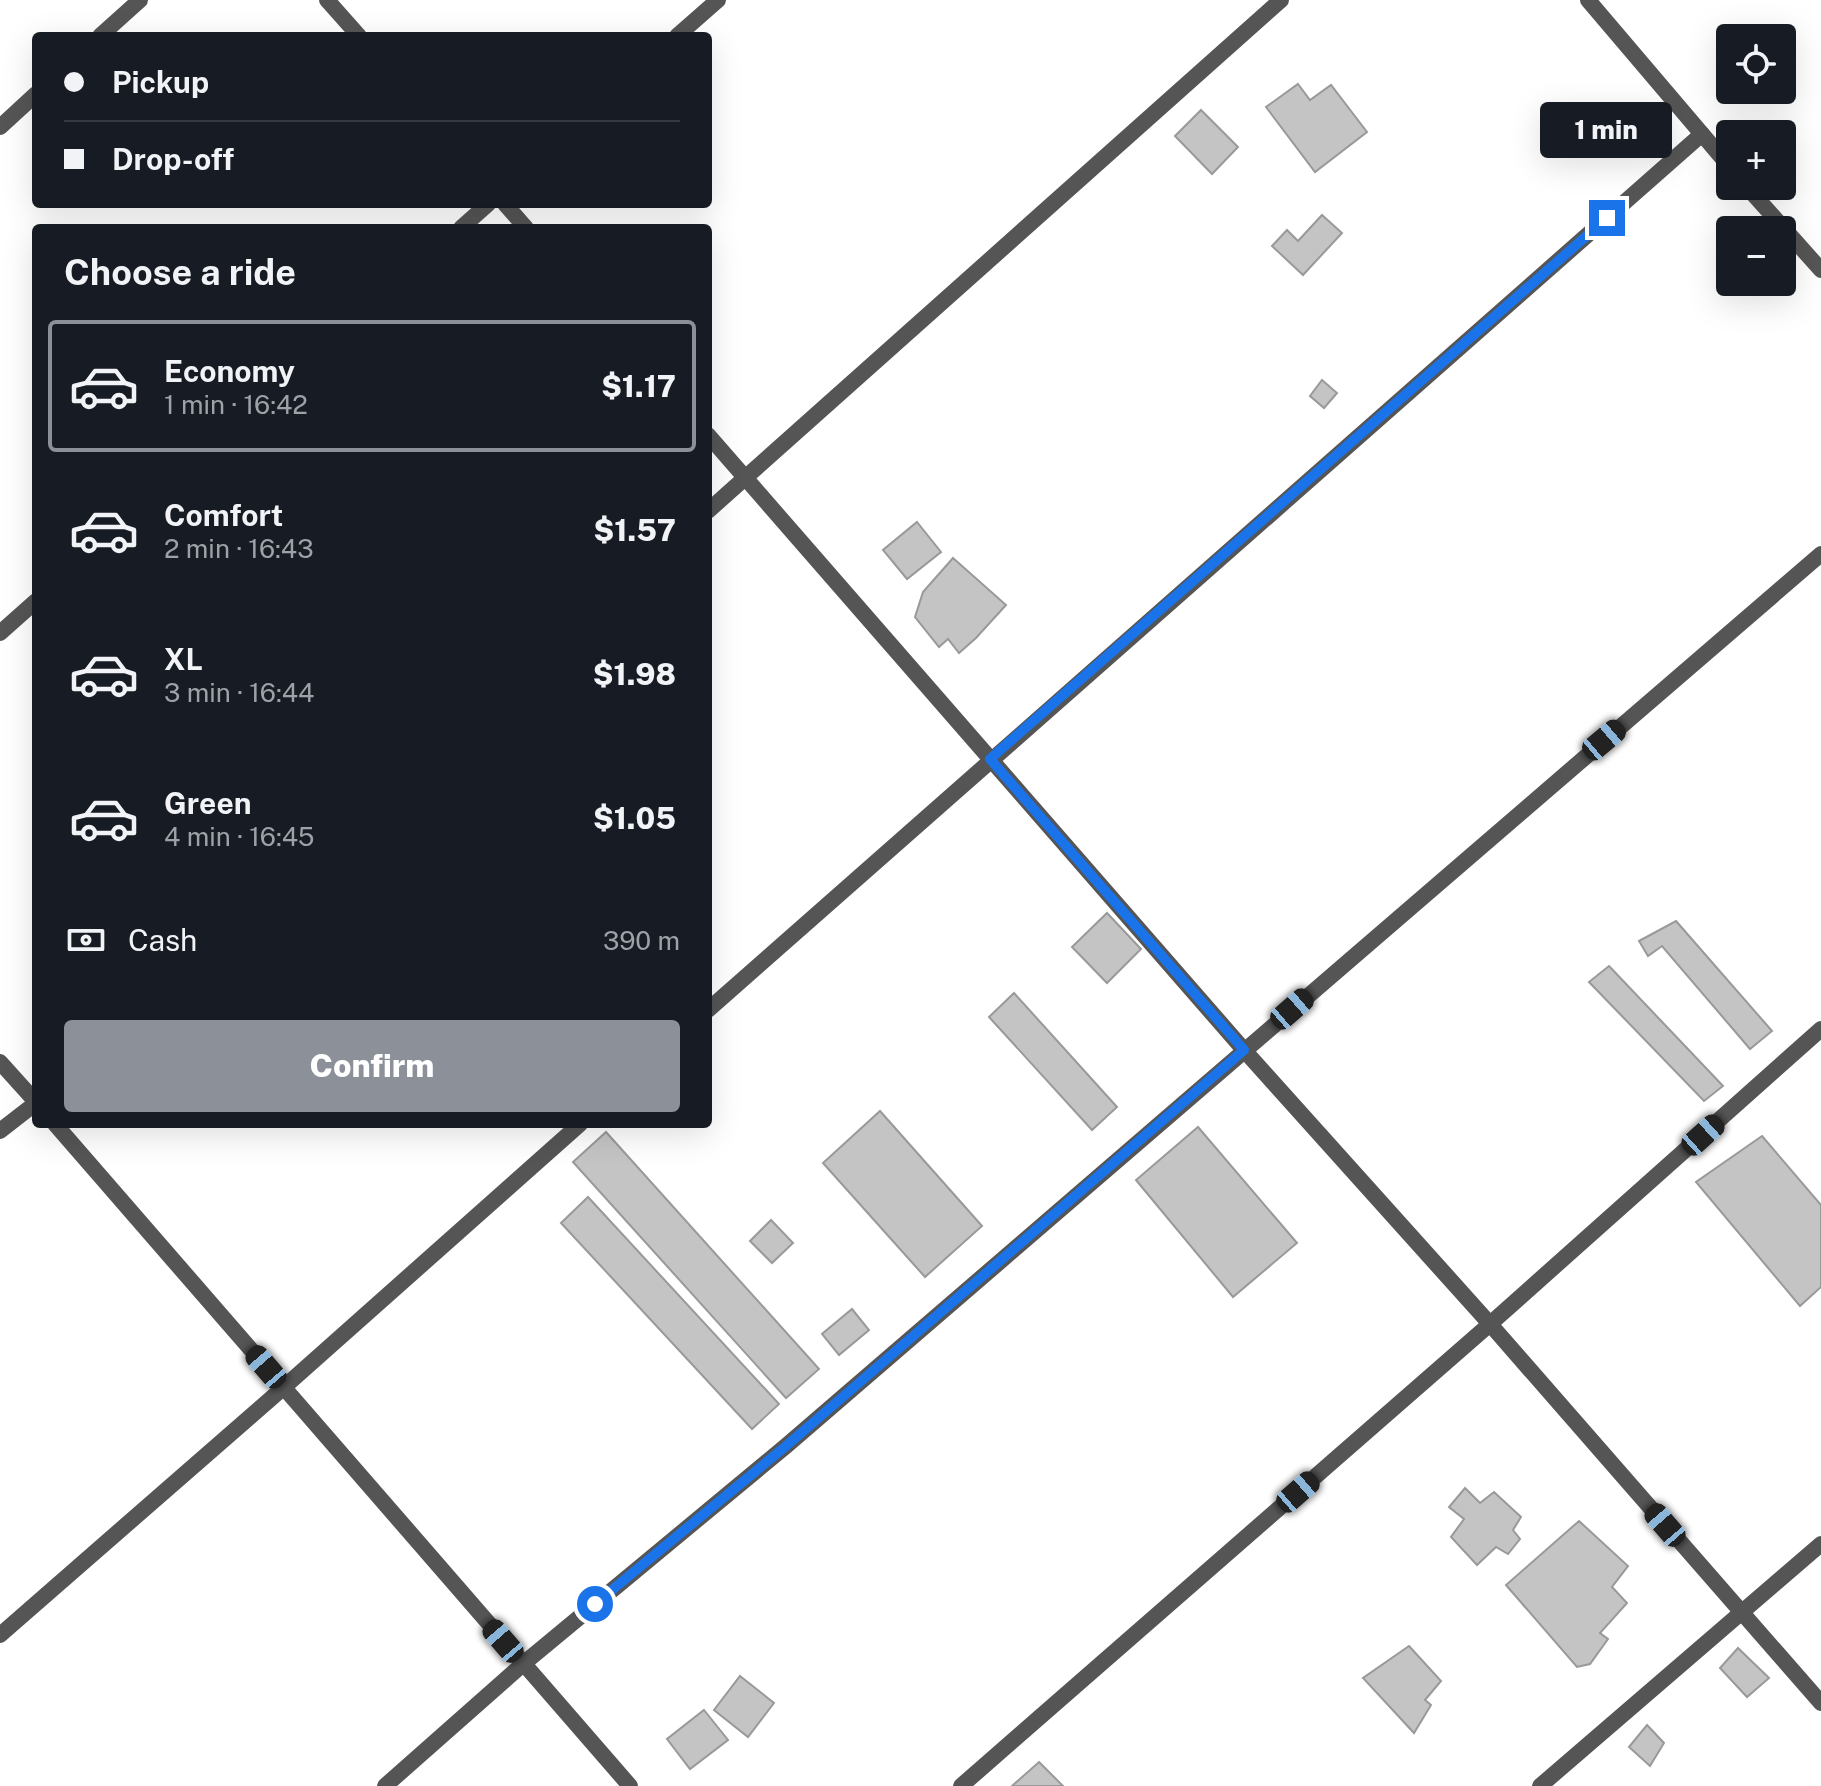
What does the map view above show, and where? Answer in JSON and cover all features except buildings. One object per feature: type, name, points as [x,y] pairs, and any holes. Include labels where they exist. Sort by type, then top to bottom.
[{"type":"street","points":[[104,32],[140,0]]},
{"type":"street","points":[[327,0],[355,32]]},
{"type":"street","points":[[682,32],[718,0]]},
{"type":"street","points":[[712,508],[1281,0]]},
{"type":"street","points":[[1588,0],[1716,150]]},
{"type":"street","points":[[0,127],[32,98]]},
{"type":"street","points":[[712,1006],[1702,134]]},
{"type":"street","points":[[1758,200],[1821,270]]},
{"type":"street","points":[[466,224],[484,208]]},
{"type":"street","points":[[508,208],[522,224]]},
{"type":"street","points":[[712,440],[1244,1050],[1490,1324],[1821,1703]]},
{"type":"street","points":[[385,1786],[523,1664],[786,1446],[1821,554]]},
{"type":"street","points":[[0,633],[32,605]]},
{"type":"street","points":[[961,1786],[1490,1324],[1821,1029]]},
{"type":"street","points":[[0,1062],[32,1098]]},
{"type":"street","points":[[0,1131],[32,1106]]},
{"type":"street","points":[[58,1128],[630,1786]]},
{"type":"street","points":[[0,1635],[576,1128]]},
{"type":"street","points":[[1540,1786],[1821,1544]]},
{"type":"route","points":[[595,1604],[786,1446],[1244,1050],[990,759],[1607,218]]}]
